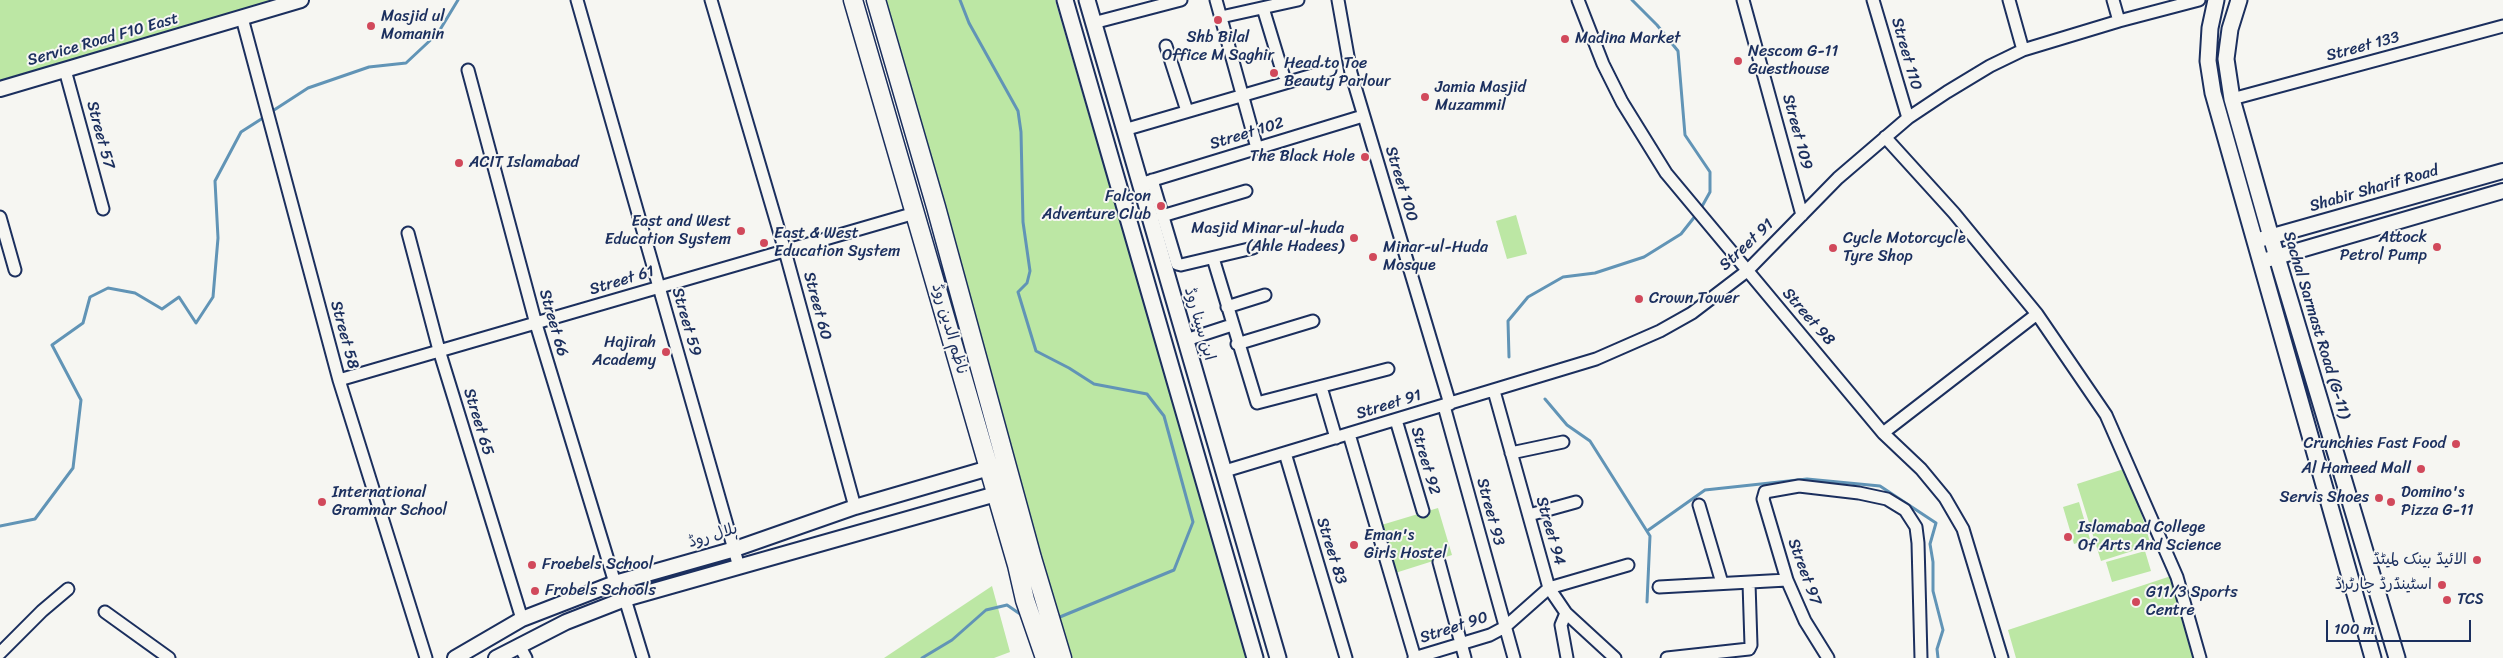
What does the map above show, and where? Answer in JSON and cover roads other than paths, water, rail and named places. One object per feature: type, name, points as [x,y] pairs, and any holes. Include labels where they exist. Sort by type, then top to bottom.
[{"type":"main road","name":"ناظم الدین روڈ","points":[[853,0],[996,494],[1025,561],[1045,599],[1052,653]]},
{"type":"main road","name":"ناظم الدین روڈ","points":[[876,0],[936,207],[967,324],[1025,561],[1026,600],[1052,653]]},
{"type":"main road","points":[[1064,0],[1255,658]]},
{"type":"main road","name":"ابن سینا روڈ","points":[[1087,0],[1124,130],[1146,182],[1186,340],[1278,658]]},
{"type":"main road","name":"Sachal Sarmast Road (G-11)","points":[[2216,0],[2210,28],[2208,61],[2213,93],[2372,658]]},
{"type":"main road","name":"Sachal Sarmast Road (G-11)","points":[[2239,0],[2230,29],[2226,59],[2232,99],[2271,237],[2397,658]]},
{"type":"main road","points":[[948,329],[967,324]]},
{"type":"main road","points":[[1201,473],[1224,469]]},
{"type":"street","name":"Service Road F10 East","points":[[0,89],[242,18],[262,6],[301,0]]},
{"type":"street","name":"Street 59","points":[[577,0],[739,567]]},
{"type":"street","name":"Street 60","points":[[711,0],[785,250],[855,507]]},
{"type":"street","points":[[1094,23],[1149,4],[1181,0]]},
{"type":"street","points":[[1216,0],[1257,148]]},
{"type":"street","points":[[1221,17],[1298,0]]},
{"type":"street","name":"Street 100","points":[[1338,0],[1351,73],[1447,405]]},
{"type":"street","name":"Street 98","points":[[1578,0],[1603,64],[1622,102],[1666,174],[1746,271],[1810,343],[1883,433],[1921,469],[1939,491],[1963,529],[2002,658]]},
{"type":"street","name":"Street 109","points":[[1744,0],[1802,215]]},
{"type":"street","name":"Street 110","points":[[1873,0],[1908,118]]},
{"type":"street","points":[[2009,0],[2023,50]]},
{"type":"street","points":[[2113,0],[2119,21]]},
{"type":"street","name":"Street 91","points":[[1224,469],[1336,438],[1596,359],[1660,331],[1692,313],[1746,271],[1838,178],[1908,118],[1990,66],[2023,50],[2119,21],[2199,0]]},
{"type":"street","points":[[1262,8],[1283,74]]},
{"type":"street","name":"Street 58","points":[[242,18],[339,380],[426,658]]},
{"type":"street","name":"Street 133","points":[[2232,99],[2503,26]]},
{"type":"street","points":[[1166,46],[1187,111]]},
{"type":"street","name":"Street 57","points":[[66,70],[104,209]]},
{"type":"street","name":"Street 66","points":[[468,70],[536,324],[615,583]]},
{"type":"street","points":[[1124,130],[1330,70]]},
{"type":"street","name":"Street 102","points":[[1146,182],[1364,116]]},
{"type":"street","points":[[1885,137],[1954,213],[2037,314],[2106,414],[2177,576],[2200,658]]},
{"type":"street","name":"Shabir Sharif Road","points":[[2255,241],[2503,171]]},
{"type":"street","points":[[1146,182],[1162,216],[1177,264],[1181,265],[1253,248]]},
{"type":"street","points":[[2447,187],[2452,204]]},
{"type":"street","points":[[1162,216],[1246,191]]},
{"type":"street","points":[[2261,261],[2452,204],[2503,192]]},
{"type":"street","points":[[2366,210],[2372,229]]},
{"type":"street","name":"Street 61","points":[[339,380],[915,213]]},
{"type":"street","points":[[0,217],[15,270]]},
{"type":"street","name":"Street 65","points":[[408,233],[439,350],[522,619]]},
{"type":"street","points":[[1213,258],[1257,403],[1388,369]]},
{"type":"street","points":[[1227,307],[1265,295]]},
{"type":"street","points":[[1883,433],[2037,314]]},
{"type":"street","points":[[1238,344],[1313,320]]},
{"type":"street","points":[[1186,340],[1232,325]]},
{"type":"street","points":[[1321,387],[1336,438]]},
{"type":"street","name":"Street 94","points":[[1494,390],[1549,588],[1566,613],[1615,658]]},
{"type":"street","name":"Street 93","points":[[1447,405],[1514,658]]},
{"type":"street","name":"Street 92","points":[[1396,420],[1423,511]]},
{"type":"street","points":[[1349,434],[1415,658]]},
{"type":"street","points":[[1512,453],[1563,442]]},
{"type":"street","name":"Street 83","points":[[1284,453],[1346,658]]},
{"type":"street","name":"ہلال روڈ","points":[[455,658],[522,619],[615,583],[735,549],[855,507],[989,468]]},
{"type":"street","name":"Street 97","points":[[1828,658],[1804,622],[1787,580],[1763,499],[1764,492],[1799,486],[1859,493],[1887,499],[1905,510],[1916,527],[1918,543],[1921,658]]},
{"type":"street","points":[[496,658],[514,651],[566,622],[625,599],[996,494]]},
{"type":"street","points":[[1529,515],[1576,502]]},
{"type":"street","points":[[1699,505],[1722,583]]},
{"type":"street","points":[[1439,562],[1466,658]]},
{"type":"street","points":[[1549,588],[1628,565]]},
{"type":"street","points":[[1659,587],[1787,580]]},
{"type":"street","points":[[1667,658],[1749,649],[1751,645],[1748,582]]},
{"type":"street","name":"Street 90","points":[[1415,658],[1490,635],[1505,627],[1549,588]]},
{"type":"street","points":[[0,653],[42,611],[68,589]]},
{"type":"street","points":[[625,599],[643,658]]},
{"type":"street","points":[[105,612],[169,658]]},
{"type":"street","points":[[1566,613],[1561,625],[1566,658]]},
{"type":"street","points":[[514,651],[526,658]]},
{"type":"waterway","points":[[271,112],[308,88],[369,67],[406,63],[438,33],[458,0]]},
{"type":"waterway","points":[[960,0],[969,23],[1018,111],[1021,132],[1023,222],[1030,271],[1027,283],[1018,292],[1036,351],[1069,368],[1094,384],[1147,394],[1164,416],[1193,522],[1174,570],[1055,619]]},
{"type":"waterway","points":[[1632,0],[1657,25],[1678,51],[1685,135],[1710,172],[1710,192],[1700,210]]},
{"type":"waterway","points":[[0,526],[35,519],[73,468],[81,400],[52,345],[83,323],[90,297],[108,288],[135,293],[162,309],[179,297],[196,323],[213,297],[218,238],[215,181],[241,132],[266,116]]},
{"type":"waterway","points":[[1509,357],[1508,321],[1528,297],[1563,277],[1595,273],[1644,257],[1681,234],[1696,215]]},
{"type":"waterway","points":[[1545,399],[1567,425],[1590,441],[1650,536],[1647,602]]},
{"type":"waterway","points":[[1647,531],[1705,490],[1807,479],[1880,486],[1936,523],[1930,544],[1933,562],[1933,591],[1943,630],[1937,649],[1938,658]]},
{"type":"waterway","points":[[922,658],[952,640],[986,610],[1007,605],[1023,616]]},
{"type":"place","name":"Shb Bilal Office M Saghir","points":[[1218,20]]},
{"type":"place","name":"Masjid ul Momanin","points":[[371,26]]},
{"type":"place","name":"Madina Market","points":[[1565,39]]},
{"type":"place","name":"Nescom G-11 Guesthouse","points":[[1738,61]]},
{"type":"place","name":"Head to Toe Beauty Parlour","points":[[1274,73]]},
{"type":"place","name":"Jamia Masjid Muzammil","points":[[1425,97]]},
{"type":"place","name":"The Black Hole","points":[[1365,157]]},
{"type":"place","name":"ACIT Islamabad","points":[[459,163]]},
{"type":"place","name":"Falcon Adventure Club","points":[[1161,206]]},
{"type":"place","name":"East and West Education System","points":[[741,231]]},
{"type":"place","name":"Masjid Minar-ul-huda (Ahle Hadees)","points":[[1354,238]]},
{"type":"place","name":"East & West Education System","points":[[764,243]]},
{"type":"place","name":"Attock Petrol Pump","points":[[2437,247]]},
{"type":"place","name":"Cycle Motorcycle Tyre Shop","points":[[1833,248]]},
{"type":"place","name":"Minar-ul-Huda Mosque","points":[[1373,257]]},
{"type":"place","name":"Crown Tower","points":[[1639,299]]},
{"type":"place","name":"Hajirah Academy","points":[[666,352]]},
{"type":"place","name":"Crunchies Fast Food","points":[[2456,444]]},
{"type":"place","name":"Al Hameed Mall","points":[[2421,469]]},
{"type":"place","name":"Servis Shoes","points":[[2379,498]]},
{"type":"place","name":"International Grammar School","points":[[322,502]]},
{"type":"place","name":"Domino's Pizza G-11","points":[[2391,502]]},
{"type":"place","name":"Islamabad College Of Arts And Science","points":[[2068,537]]},
{"type":"place","name":"Eman's Girls Hostel","points":[[1354,545]]},
{"type":"place","name":"الائیڈ بینک لمیٹڈ","points":[[2477,560]]},
{"type":"place","name":"Froebels School","points":[[532,565]]},
{"type":"place","name":"اسٹینڈرڈ چارٹرڈ","points":[[2442,585]]},
{"type":"place","name":"Frobels Schools","points":[[535,591]]},
{"type":"place","name":"TCS","points":[[2447,600]]},
{"type":"place","name":"G11/3 Sports Centre","points":[[2136,602]]}]
